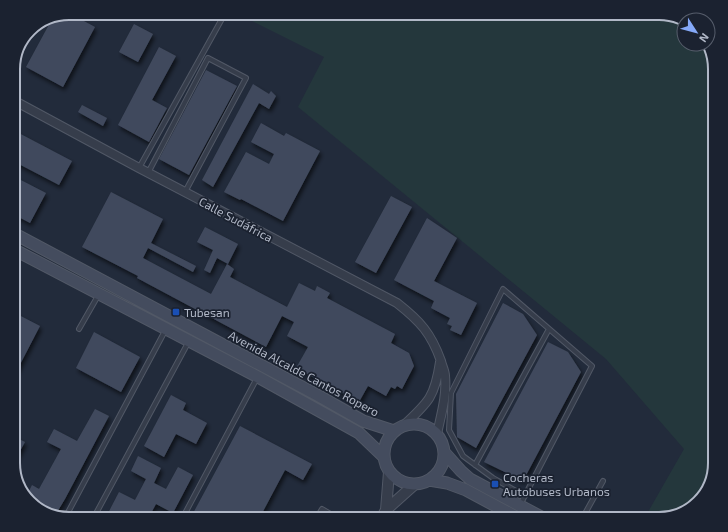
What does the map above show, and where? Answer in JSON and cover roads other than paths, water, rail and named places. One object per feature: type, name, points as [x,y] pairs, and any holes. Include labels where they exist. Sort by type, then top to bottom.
[{"type":"main road","name":"Avenida Alcalde Cantos Ropero","points":[[20,237],[363,421],[394,431]]},
{"type":"main road","name":"Avenida Alcalde Cantos Ropero","points":[[20,253],[258,377],[359,434],[384,457]]},
{"type":"main road","points":[[422,424],[437,434],[442,442],[444,460],[436,475],[429,480],[415,484],[405,483],[396,479],[389,472],[384,457],[386,443],[394,431],[404,425],[422,424]]},
{"type":"main road","points":[[444,452],[470,479],[522,501],[536,512]]},
{"type":"main road","points":[[429,480],[447,483],[466,490],[507,512]]},
{"type":"street","name":"Calle Sudáfrica","points":[[20,104],[148,173],[397,303],[415,317],[426,330],[434,343],[445,375],[444,396],[437,434]]},
{"type":"street","name":"Calle Sudáfrica","points":[[404,425],[425,406],[432,394],[437,381],[440,359]]},
{"type":"street","points":[[383,512],[389,472]]},
{"type":"street","points":[[385,512],[415,484]]},
{"type":"lane","points":[[140,168],[221,20]]},
{"type":"lane","points":[[148,173],[208,58],[246,78],[185,192]]},
{"type":"lane","points":[[503,289],[549,329],[592,366],[522,501],[463,456],[450,430],[450,393],[503,289]]},
{"type":"lane","points":[[79,329],[99,294]]},
{"type":"lane","points":[[68,512],[166,329]]},
{"type":"lane","points":[[474,464],[549,329]]},
{"type":"lane","points":[[97,512],[189,341]]},
{"type":"lane","points":[[186,512],[258,377]]},
{"type":"lane","points":[[586,512],[603,481]]},
{"type":"place","name":"Tubesan","points":[[176,312]]},
{"type":"place","name":"Cocheras Autobuses Urbanos","points":[[495,484]]}]
